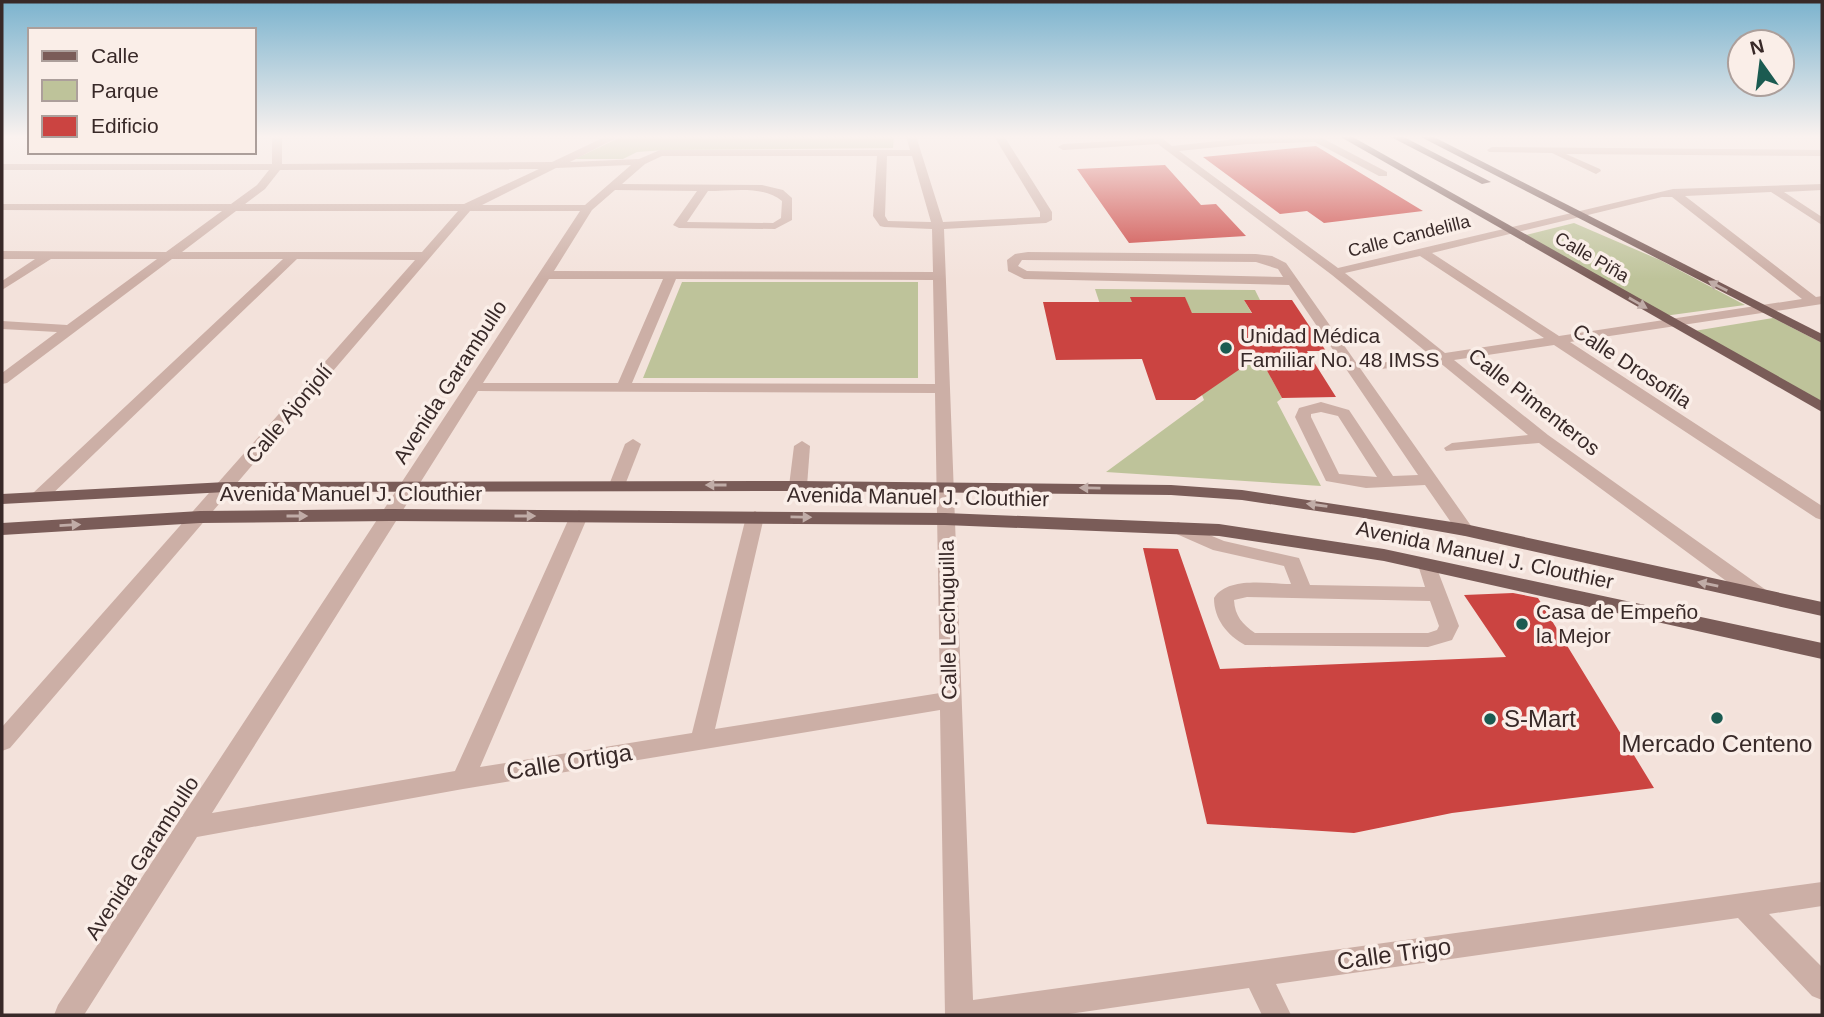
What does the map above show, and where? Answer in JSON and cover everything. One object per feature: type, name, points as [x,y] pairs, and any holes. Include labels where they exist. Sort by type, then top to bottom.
[{"type":"main road","name":"Calle Piña","points":[[1427,183],[1822,407]]},
{"type":"main road","points":[[1488,183],[1574,214]]},
{"type":"main road","points":[[1513,183],[1574,214]]},
{"type":"main road","name":"Calle Piña","points":[[1574,214],[1822,339]]},
{"type":"main road","name":"Avenida Manuel J. Clouthier","points":[[2,499],[226,487],[617,485],[945,486],[1159,490],[1242,495],[1358,511],[1465,530],[1822,609]]},
{"type":"main road","name":"Avenida Manuel J. Clouthier","points":[[3,530],[200,517],[390,515],[945,519],[1219,530],[1427,565],[1822,651]]},
{"type":"street","points":[[2,380],[264,183]]},
{"type":"street","name":"Calle Ajonjolí","points":[[2,742],[468,207],[515,183]]},
{"type":"street","name":"Avenida Garambullo","points":[[68,1015],[475,387],[587,208],[616,183]]},
{"type":"street","points":[[881,183],[880,221],[890,226],[938,226],[1046,220],[1047,216],[1027,183]]},
{"type":"street","name":"Calle Lechuguilla","points":[[926,183],[938,226],[959,1015]]},
{"type":"street","name":"Calle Pimenteros","points":[[1216,183],[1336,272],[1542,438],[1759,595]]},
{"type":"street","points":[[612,187],[705,187],[779,192],[788,200],[786,220],[775,226],[679,225],[705,187]]},
{"type":"street","name":"Calle Candelilla","points":[[1336,272],[1673,192],[1822,187]]},
{"type":"street","points":[[1773,188],[1822,222]]},
{"type":"street","points":[[1673,192],[1818,301]]},
{"type":"street","points":[[2,207],[587,208]]},
{"type":"street","name":"Calle Drosofila","points":[[1421,251],[1822,514]]},
{"type":"street","points":[[2,255],[424,256]]},
{"type":"street","points":[[2,286],[49,255]]},
{"type":"street","points":[[39,498],[294,256]]},
{"type":"street","points":[[1292,281],[1024,275],[1012,268],[1011,263],[1018,257],[1028,256],[1256,258],[1277,262],[1292,281],[1465,530]]},
{"type":"street","points":[[546,275],[939,275]]},
{"type":"street","points":[[623,388],[671,275]]},
{"type":"street","points":[[1386,366],[1818,301]]},
{"type":"street","points":[[2,325],[67,329]]},
{"type":"street","points":[[475,387],[942,389]]},
{"type":"street","points":[[1388,481],[1344,413],[1321,407],[1304,411],[1303,416],[1332,477],[1346,480],[1388,481],[1429,480]]},
{"type":"street","points":[[1452,448],[1542,438]]},
{"type":"street","points":[[617,485],[633,444]]},
{"type":"street","points":[[798,486],[802,446]]},
{"type":"street","points":[[463,779],[579,516]]},
{"type":"street","points":[[701,740],[755,517]]},
{"type":"street","points":[[1178,528],[1196,539],[1234,551],[1292,562],[1303,591]]},
{"type":"street","points":[[1427,565],[1449,626],[1445,635],[1428,640],[1269,643],[1252,640],[1240,634],[1223,607],[1224,598],[1230,593],[1303,591],[1437,594]]},
{"type":"street","name":"Calle Ortiga","points":[[188,828],[463,779],[950,701]]},
{"type":"street","name":"Calle Trigo","points":[[965,1015],[1822,894]]},
{"type":"street","points":[[1743,905],[1822,986]]},
{"type":"street","points":[[1256,974],[1277,1015]]},
{"type":"green space","points":[[1574,223],[1660,260],[1745,305],[1664,316],[1526,235]]},
{"type":"green space","points":[[682,282],[918,282],[918,378],[643,378]]},
{"type":"green space","points":[[1095,289],[1255,290],[1260,300],[1244,300],[1255,319],[1192,313],[1184,297],[1148,344],[1116,353]]},
{"type":"green space","points":[[1773,318],[1822,343],[1822,403],[1694,331]]},
{"type":"green space","points":[[1261,359],[1282,398],[1277,402],[1321,486],[1106,472],[1204,400],[1188,361]]},
{"type":"building","points":[[1087,183],[1182,183],[1201,205],[1216,204],[1246,236],[1129,243]]},
{"type":"building","points":[[1239,183],[1378,183],[1423,211],[1324,223],[1307,211],[1280,214]]},
{"type":"building","name":"Unidad Médica Familiar No. 48 IMSS","points":[[1130,297],[1185,297],[1192,313],[1252,313],[1244,300],[1292,300],[1326,351],[1307,351],[1336,397],[1282,398],[1259,356],[1195,400],[1156,400],[1142,359],[1056,360],[1043,302],[1132,302]]},
{"type":"building","points":[[1143,548],[1178,549],[1220,669],[1506,657],[1464,595],[1513,593],[1538,598],[1654,788],[1452,813],[1354,833],[1207,824]]},
{"type":"place","name":"Unidad Médica Familiar No. 48 IMSS","points":[[1226,348]]},
{"type":"place","name":"Casa de Empeño la Mejor","points":[[1522,624]]},
{"type":"place","name":"Mercado Centeno","points":[[1717,718]]},
{"type":"place","name":"S-Mart","points":[[1490,719]]}]
